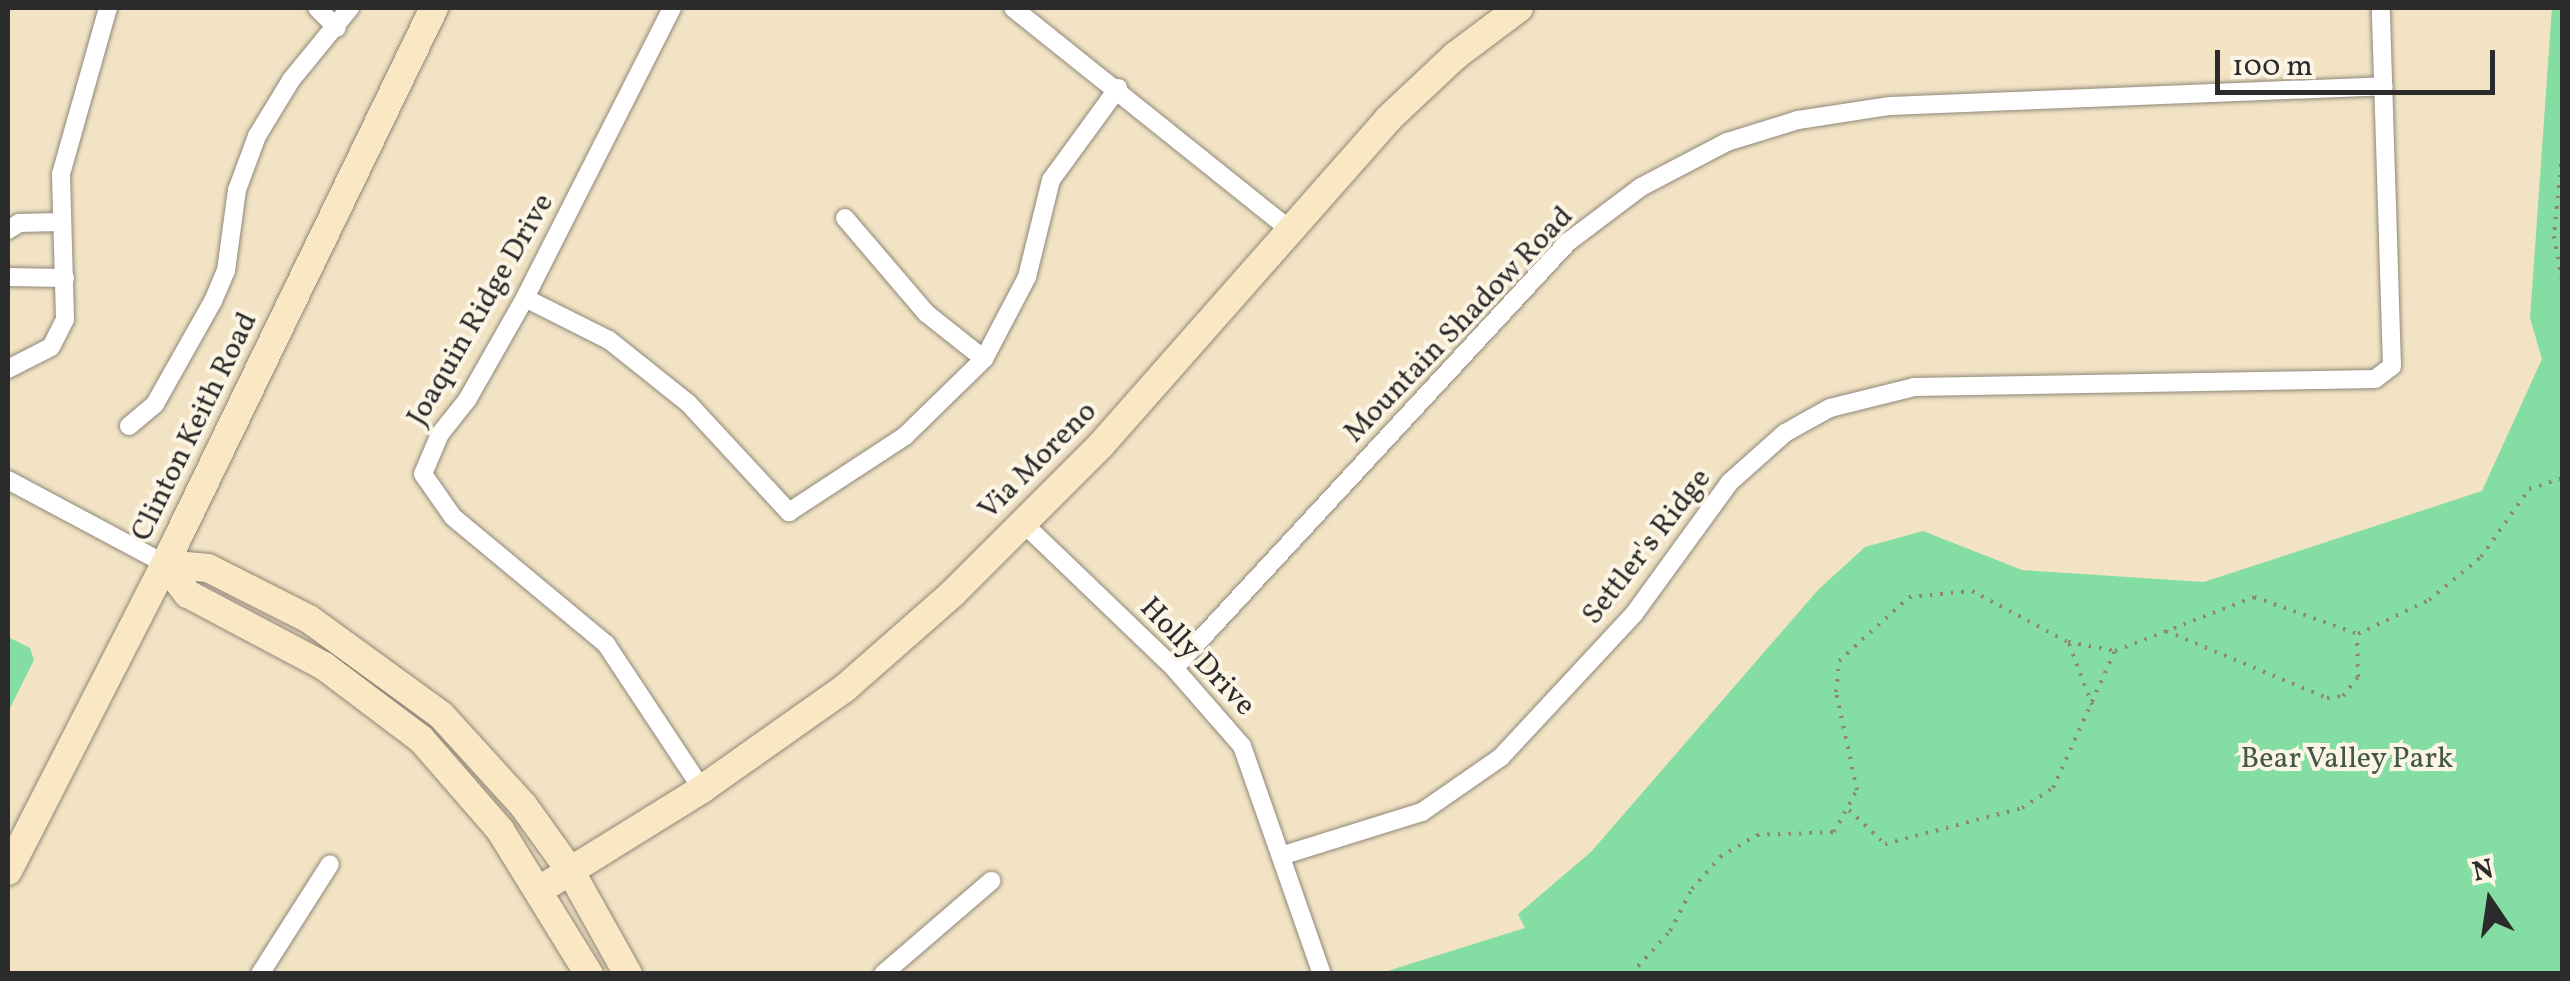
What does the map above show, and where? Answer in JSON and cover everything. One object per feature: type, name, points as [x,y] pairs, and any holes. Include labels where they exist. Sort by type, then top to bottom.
[{"type":"main road","name":"Clinton Keith Road","points":[[8,871],[165,564],[434,8]]},
{"type":"main road","name":"Via Moreno","points":[[541,889],[702,789],[846,688],[1114,432],[1388,119],[1454,56],[1519,8]]},
{"type":"main road","points":[[165,564],[208,568],[360,652],[441,715],[486,760],[571,872],[628,974]]},
{"type":"main road","points":[[165,564],[188,594],[324,666],[421,739],[469,789],[541,889],[589,974]]},
{"type":"street","points":[[8,369],[51,347],[65,319],[61,174],[75,111],[108,8]]},
{"type":"street","points":[[317,8],[338,28]]},
{"type":"street","points":[[129,426],[155,404],[226,270],[237,190],[257,136],[291,80],[338,28],[350,8]]},
{"type":"street","name":"Joaquin Ridge Drive","points":[[672,8],[525,298],[467,400],[440,434],[423,474],[453,517],[606,644],[702,789]]},
{"type":"street","points":[[1013,8],[1118,88],[1290,230]]},
{"type":"street","points":[[2381,8],[2384,86]]},
{"type":"street","name":"Settler's Ridge","points":[[1284,855],[1422,812],[1502,757],[1634,614],[1730,482],[1785,433],[1830,408],[1914,388],[2337,383],[2375,379],[2392,366],[2384,279],[2384,86]]},
{"type":"street","name":"Mountain Shadow Road","points":[[1174,668],[1568,242],[1641,187],[1727,142],[1798,120],[1890,106],[2384,86]]},
{"type":"street","points":[[525,298],[610,340],[688,402],[789,512],[905,436],[984,359],[1027,277],[1052,180],[1118,88]]},
{"type":"street","points":[[845,218],[926,313],[984,359]]},
{"type":"street","points":[[8,230],[19,223],[60,222]]},
{"type":"street","points":[[8,276],[65,278]]},
{"type":"street","points":[[8,480],[165,564]]},
{"type":"street","name":"Holly Drive","points":[[1023,523],[1174,668],[1242,746],[1284,855],[1322,974]]},
{"type":"street","points":[[260,974],[330,864]]},
{"type":"street","points":[[883,974],[991,881]]},
{"type":"path","points":[[2562,154],[2554,236],[2562,281]]},
{"type":"path","points":[[1631,974],[1670,931],[1692,889],[1720,856],[1757,835],[1834,832],[1857,790],[1836,692],[1839,660],[1909,597],[1972,591],[2068,642],[2115,651],[2254,598],[2358,634],[2429,600],[2481,557],[2529,489],[2562,478]]},
{"type":"path","points":[[2166,630],[2326,698],[2343,696],[2358,676],[2358,634]]},
{"type":"path","points":[[2068,642],[2092,705]]},
{"type":"path","points":[[1849,810],[1885,844],[2022,808],[2053,788],[2115,651]]},
{"type":"green space","name":"Bear Valley Park","points":[[2552,8],[2562,8],[2562,973],[1381,973],[1525,928],[1518,914],[1591,852],[1818,590],[1865,547],[1923,531],[2022,570],[2204,582],[2482,491],[2542,359],[2530,318]]},
{"type":"green space","points":[[8,637],[30,648],[34,660],[8,712]]}]
